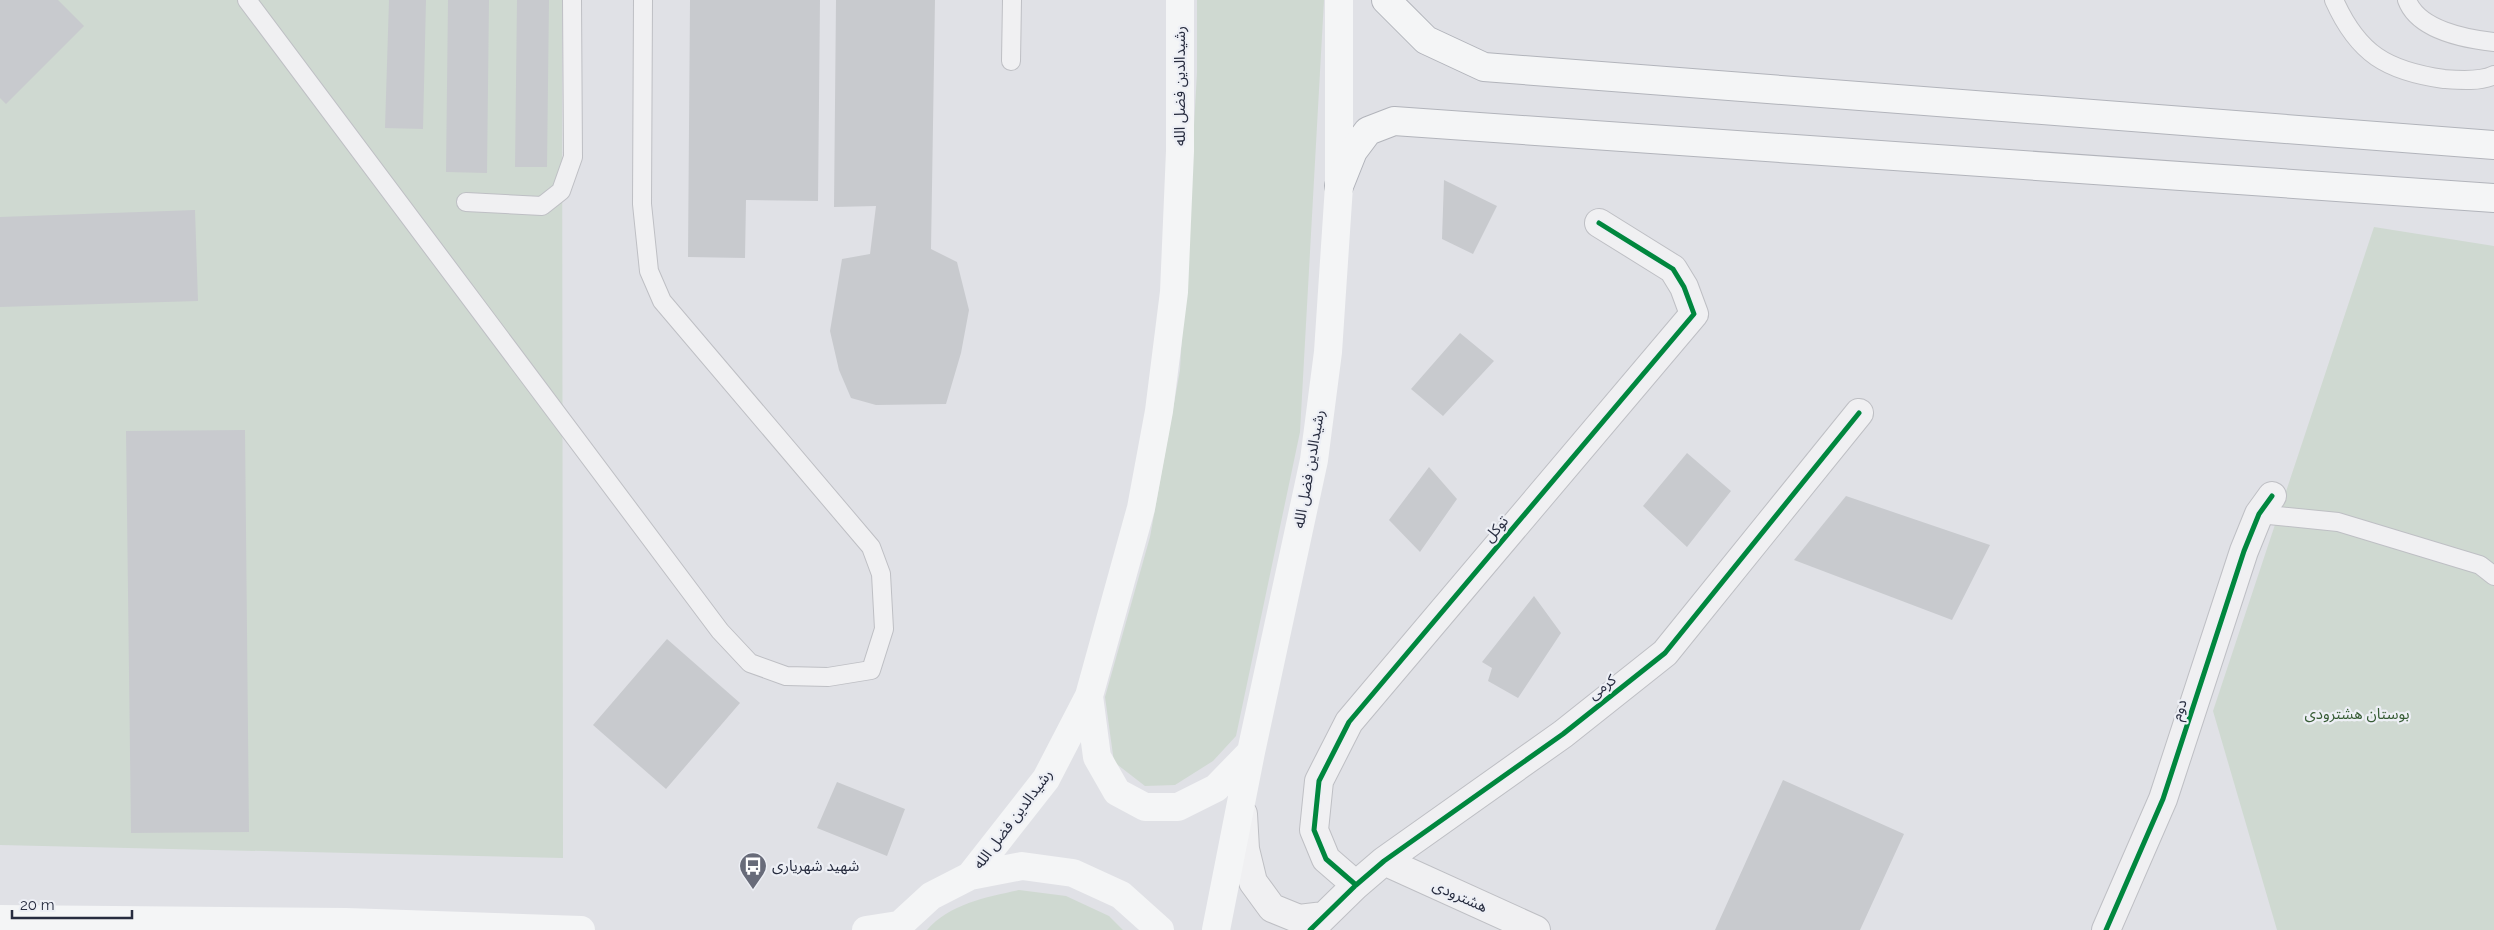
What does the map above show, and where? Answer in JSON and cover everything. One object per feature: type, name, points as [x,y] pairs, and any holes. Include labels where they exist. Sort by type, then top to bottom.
[{"type":"main road","name":"رشیدالدین فضل الله","points":[[970,876],[1046,779],[1089,696],[1141,508],[1159,411],[1174,292],[1180,151],[1180,0]]},
{"type":"main road","name":"رشیدالدین فضل الله","points":[[1216,930],[1251,752],[1314,460],[1328,352],[1339,186],[1339,0]]},
{"type":"main road","points":[[1386,0],[1426,40],[1484,67],[2494,145]]},
{"type":"main road","points":[[1339,186],[1353,151],[1368,131],[1394,121],[2494,198]]},
{"type":"main road","points":[[1089,696],[1097,758],[1117,792],[1145,807],[1178,806],[1216,788],[1251,752]]},
{"type":"main road","points":[[866,930],[896,927],[931,896],[970,876],[1022,866],[1074,873],[1121,895],[1160,930]]},
{"type":"main road","points":[[0,919],[346,922],[580,930]]},
{"type":"street","name":"توکل","points":[[1356,884],[1326,859],[1314,830],[1319,781],[1349,722],[1694,314],[1684,287],[1673,269],[1599,223]]},
{"type":"street","name":"کرمی","points":[[1317,923],[1356,884],[1384,861],[1563,734],[1665,653],[1859,413]]},
{"type":"street","name":"دوم","points":[[2106,930],[2163,799],[2244,551],[2265,505]]},
{"type":"street","points":[[1242,798],[1245,849],[1253,882],[1272,908],[1299,920],[1317,923]]},
{"type":"street","name":"هشترودی","points":[[1384,861],[1536,930]]},
{"type":"lane","points":[[247,0],[720,631],[750,663],[786,676],[828,677],[871,670],[884,629],[881,574],[871,547],[662,301],[648,271],[642,204],[643,0]]},
{"type":"lane","points":[[466,202],[542,206],[561,191],[573,157],[572,0]]},
{"type":"lane","points":[[1011,61],[1012,0]]},
{"type":"lane","points":[[2334,0],[2345,25],[2362,45],[2377,58],[2405,71],[2458,80],[2494,75]]},
{"type":"lane","points":[[2407,0],[2409,6],[2432,26],[2452,34],[2494,42]]},
{"type":"lane","points":[[2265,505],[2338,522],[2480,565],[2494,576]]},
{"type":"green space","points":[[0,0],[562,0],[563,858],[0,845]]},
{"type":"green space","points":[[1197,0],[1324,0],[1300,432],[1236,736],[1213,761],[1175,785],[1145,786],[1114,762],[1105,697],[1150,537],[1180,370],[1197,73]]},
{"type":"green space","name":"بوستان هشترودی","points":[[2374,227],[2494,246],[2494,930],[2277,930],[2213,711]]},
{"type":"green space","points":[[1019,890],[1066,896],[1109,916],[1123,930],[927,930],[936,921],[957,908],[982,899]]},
{"type":"building","points":[[0,0],[58,0],[84,26],[6,104],[0,98]]},
{"type":"building","points":[[389,0],[426,0],[423,129],[385,128]]},
{"type":"building","points":[[448,0],[489,0],[487,173],[446,172]]},
{"type":"building","points":[[517,0],[549,0],[547,167],[515,167]]},
{"type":"building","points":[[690,0],[820,0],[818,201],[746,200],[745,258],[688,257]]},
{"type":"building","points":[[836,0],[935,0],[931,249],[957,262],[969,310],[961,353],[946,404],[876,405],[851,398],[839,370],[830,331],[842,259],[870,254],[876,206],[834,207]]},
{"type":"building","points":[[1444,180],[1497,206],[1473,254],[1442,239]]},
{"type":"building","points":[[195,210],[198,301],[0,307],[0,217]]},
{"type":"building","points":[[1460,333],[1494,361],[1443,416],[1411,389]]},
{"type":"building","points":[[245,430],[249,832],[131,833],[126,431]]},
{"type":"building","points":[[1687,453],[1731,491],[1687,547],[1643,506]]},
{"type":"building","points":[[1429,467],[1457,499],[1420,552],[1389,520]]},
{"type":"building","points":[[1846,496],[1990,545],[1952,620],[1794,560]]},
{"type":"building","points":[[1534,596],[1561,633],[1518,698],[1488,681],[1492,668],[1482,662]]},
{"type":"building","points":[[667,639],[740,703],[666,789],[593,725]]},
{"type":"building","points":[[1783,780],[1904,834],[1860,930],[1715,930]]},
{"type":"building","points":[[837,782],[905,809],[887,856],[817,828]]},
{"type":"cycle path","points":[[1356,885],[1326,859],[1314,830],[1319,781],[1349,722],[1694,314],[1684,287],[1673,269],[1599,223]]},
{"type":"cycle path","points":[[1310,930],[1356,885],[1384,861],[1563,734],[1665,653],[1859,413]]},
{"type":"cycle path","points":[[2106,930],[2163,799],[2244,551],[2259,514],[2272,496]]},
{"type":"place","name":"شهید شهریاری","points":[[753,890]]}]
